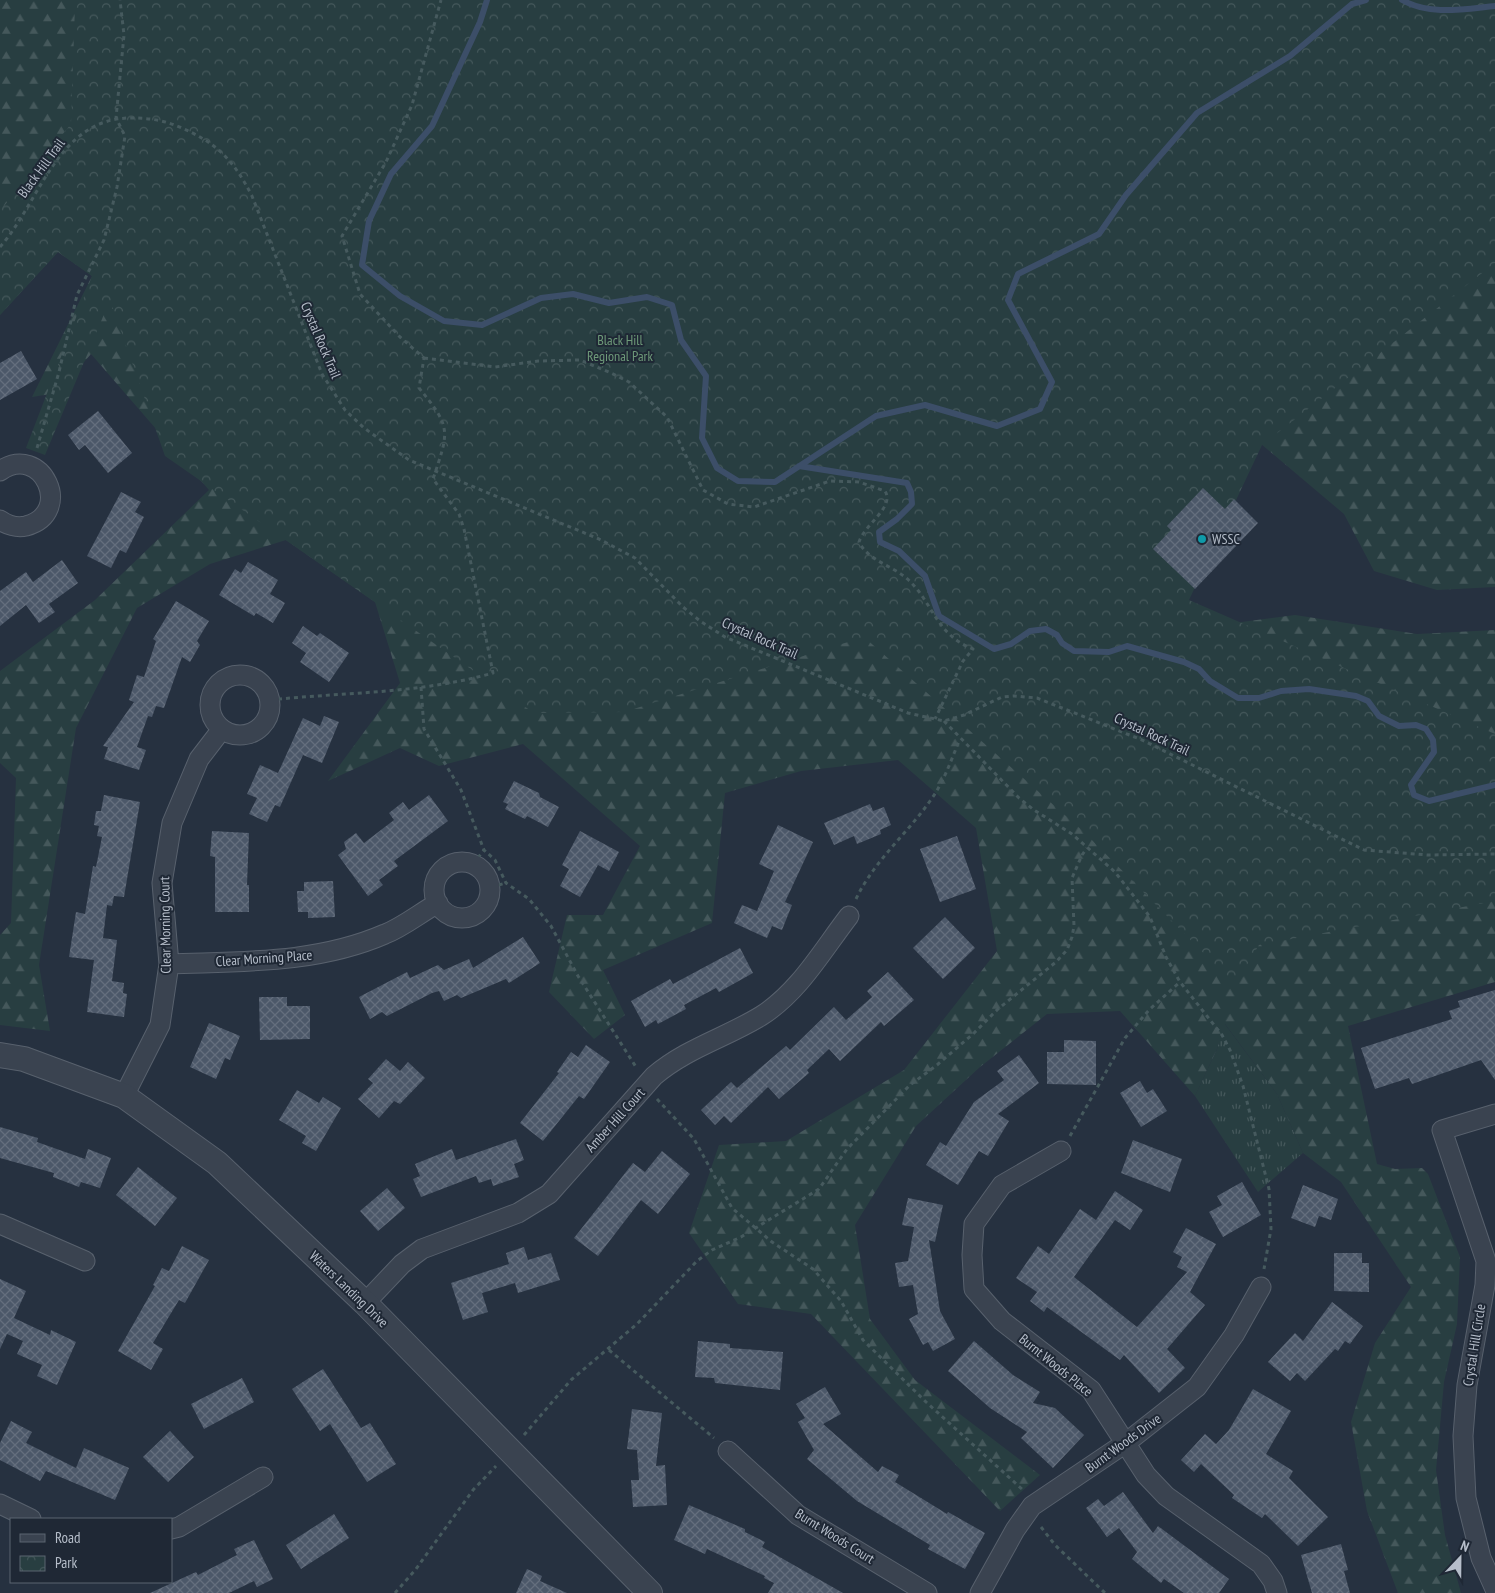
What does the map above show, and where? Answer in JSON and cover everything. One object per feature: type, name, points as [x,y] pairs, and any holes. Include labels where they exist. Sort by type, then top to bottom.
[{"type":"street","points":[[0,471],[11,465],[21,464],[40,471],[50,489],[48,510],[33,524],[12,526],[0,520]]},
{"type":"street","points":[[233,676],[252,677],[260,682],[270,700],[268,715],[260,728],[252,733],[231,734],[222,729],[211,714],[210,704],[217,686],[233,676]]},
{"type":"street","name":"Clear Morning Court","points":[[124,1096],[160,1025],[169,964],[162,883],[172,823],[199,759],[222,729]]},
{"type":"street","points":[[479,857],[485,873],[498,885],[486,906],[471,916],[461,918],[452,916],[438,903],[434,886],[442,871],[456,862],[479,857]]},
{"type":"street","name":"Clear Morning Place","points":[[169,964],[288,959],[338,951],[386,934],[438,903]]},
{"type":"street","name":"Amber Hill Court","points":[[365,1303],[402,1264],[422,1249],[518,1213],[549,1194],[654,1076],[668,1064],[690,1050],[760,1017],[788,996],[849,916]]},
{"type":"street","name":"Waters Landing Drive","points":[[0,1055],[24,1059],[124,1096],[217,1163],[365,1303],[650,1593]]},
{"type":"street","name":"Crystal Hill Circle","points":[[1495,1114],[1442,1130],[1486,1261],[1485,1285],[1467,1385],[1463,1436],[1466,1498],[1481,1558],[1495,1589]]},
{"type":"street","name":"Burnt Woods Place","points":[[1061,1151],[1002,1185],[974,1224],[972,1255],[974,1288],[1002,1321],[1091,1390],[1127,1442],[1146,1475],[1166,1496],[1260,1564],[1273,1581],[1276,1593]]},
{"type":"street","points":[[0,1224],[85,1261]]},
{"type":"street","name":"Burnt Woods Drive","points":[[980,1593],[1015,1530],[1032,1506],[1127,1442],[1197,1387],[1234,1335],[1261,1287]]},
{"type":"street","name":"Burnt Woods Court","points":[[728,1451],[798,1515],[927,1593]]},
{"type":"street","points":[[172,1528],[179,1527],[263,1477]]},
{"type":"street","points":[[0,1504],[29,1518]]},
{"type":"path","points":[[35,456],[59,372],[76,296],[104,240],[117,187],[124,136],[116,118],[124,35],[120,0]]},
{"type":"path","points":[[441,0],[412,105],[386,162],[342,236],[360,294],[424,358],[495,367],[580,360],[629,382],[667,417],[702,490],[728,504],[754,507],[830,481],[859,482],[885,491],[888,496],[888,504],[869,525],[859,542],[870,555],[906,578],[919,593],[941,627],[958,643],[972,649],[962,662],[935,719]]},
{"type":"path","name":"Crystal Rock Trail","points":[[116,118],[147,118],[170,123],[212,144],[230,158],[252,196],[313,354],[332,393],[345,410],[377,439],[409,460],[617,548],[635,558],[700,622],[725,637],[908,713],[944,721],[964,715],[1002,697],[1037,698],[1142,740],[1364,850],[1428,856],[1495,854]]},
{"type":"path","name":"Black Hill Trail","points":[[0,247],[40,184],[68,148],[94,126],[116,118]]},
{"type":"path","points":[[270,700],[388,692],[470,679],[492,673],[464,529],[459,514],[433,479],[445,437],[441,415],[419,388],[424,358]]},
{"type":"path","points":[[421,687],[424,729],[461,790],[479,857],[496,860],[498,885],[529,899],[551,926],[578,976],[639,1071]]},
{"type":"path","points":[[944,721],[1019,798],[1034,810],[1057,823],[1115,872],[1144,910],[1180,982],[1222,1035],[1230,1050],[1243,1086],[1269,1189],[1271,1228],[1261,1287]]},
{"type":"path","points":[[849,916],[867,878],[930,801],[944,778],[960,738]]},
{"type":"path","points":[[395,1593],[416,1569],[473,1490],[510,1452],[571,1380],[609,1350],[697,1261],[712,1250],[741,1237],[754,1227],[819,1189],[847,1149],[896,1098],[973,1034],[998,1008],[1056,962],[1067,950],[1072,937],[1074,926],[1072,878],[1082,855],[1088,848]]},
{"type":"path","points":[[1061,1151],[1125,1038],[1149,1010],[1180,982]]},
{"type":"path","points":[[656,1098],[694,1139],[732,1208],[754,1227],[813,1269],[826,1282],[841,1301],[863,1340],[932,1409],[1025,1492],[1039,1523],[1055,1545],[1105,1593]]},
{"type":"path","points":[[609,1350],[728,1451]]},
{"type":"green space","name":"Black Hill Regional Park","points":[[0,0],[1495,0],[1495,587],[1437,590],[1374,571],[1344,514],[1261,444],[1059,543],[1211,626],[1295,615],[1417,634],[1495,630],[1495,982],[1348,1026],[1377,1164],[1395,1169],[1422,1168],[1428,1174],[1460,1257],[1457,1324],[1444,1382],[1436,1470],[1445,1535],[1461,1593],[1398,1593],[1367,1511],[1351,1422],[1375,1343],[1411,1287],[1341,1182],[1303,1153],[1277,1094],[1225,1024],[1217,1049],[1195,1096],[1120,1011],[1047,1014],[980,1067],[916,1126],[855,1225],[870,1319],[915,1380],[1040,1475],[1000,1511],[811,1314],[738,1304],[689,1233],[719,1145],[786,1141],[904,1070],[997,951],[976,828],[898,760],[801,771],[725,793],[712,923],[603,970],[625,1015],[594,1039],[549,992],[567,915],[603,915],[640,846],[523,744],[439,766],[400,748],[328,781],[400,683],[375,602],[286,540],[210,564],[137,608],[76,728],[39,965],[50,1031],[0,1025],[0,935],[11,923],[16,778],[0,763],[0,671],[95,600],[209,490],[91,354],[57,393],[32,397],[92,276],[58,252],[0,315]]},
{"type":"green space","name":"Black Hill Regional Park","points":[[66,0],[1495,0],[1495,263],[1262,445],[1189,600],[1495,734],[1495,901],[1259,945],[1235,985],[1083,831],[864,637],[624,712],[534,713],[165,456],[110,300],[45,455],[26,448],[92,276],[58,252],[0,315],[0,211],[71,124],[75,5]]},
{"type":"green space","points":[[1224,1023],[1277,1094],[1303,1153],[1258,1192],[1195,1096],[1217,1049]]},
{"type":"building","points":[[21,351],[37,379],[0,400],[0,363]]},
{"type":"building","points":[[98,411],[132,453],[108,473],[85,445],[79,450],[68,435]]},
{"type":"building","name":"WSSC","points":[[1203,488],[1225,509],[1234,499],[1258,523],[1195,589],[1153,549],[1171,530],[1167,526]]},
{"type":"building","points":[[121,492],[141,502],[135,512],[144,517],[126,553],[120,550],[111,568],[87,556]]},
{"type":"building","points":[[62,560],[78,583],[49,604],[55,612],[39,623],[26,605],[0,626],[0,591],[26,572],[33,582]]},
{"type":"building","points":[[248,562],[278,580],[270,594],[285,603],[273,623],[256,613],[254,616],[219,595],[235,569],[241,573]]},
{"type":"building","points":[[176,601],[209,621],[197,641],[200,645],[190,662],[182,657],[164,708],[156,706],[152,717],[148,716],[137,747],[146,750],[139,770],[104,759],[108,747],[103,746],[134,702],[129,700],[137,675],[144,677],[156,641],[153,639]]},
{"type":"building","points":[[303,626],[317,636],[320,633],[349,653],[329,682],[300,662],[306,653],[292,643]]},
{"type":"building","points":[[324,716],[339,722],[322,763],[303,755],[280,807],[275,805],[267,822],[249,814],[257,798],[247,794],[260,765],[278,773],[303,718],[320,726]]},
{"type":"building","points":[[514,781],[539,793],[540,797],[559,807],[548,827],[527,816],[525,819],[505,809],[508,804],[503,802]]},
{"type":"building","points":[[104,795],[140,802],[124,897],[114,896],[112,906],[107,905],[103,938],[117,940],[112,981],[124,983],[123,993],[127,994],[124,1017],[87,1012],[94,960],[69,957],[76,912],[85,914],[93,866],[96,867],[102,837],[97,836],[99,826],[94,825],[96,811],[101,811]]},
{"type":"building","points":[[429,795],[448,821],[394,861],[398,866],[379,880],[383,885],[368,896],[338,855],[346,849],[344,842],[356,833],[364,843],[394,820],[389,813],[403,802],[409,810]]},
{"type":"building","points":[[870,804],[873,811],[884,807],[891,825],[880,830],[881,834],[857,844],[854,836],[834,845],[824,823]]},
{"type":"building","points":[[778,825],[813,842],[785,902],[792,905],[782,930],[772,926],[767,938],[734,923],[742,905],[757,911],[774,871],[759,864]]},
{"type":"building","points":[[212,831],[249,833],[247,885],[249,885],[249,912],[215,912],[215,857],[210,856]]},
{"type":"building","points":[[580,831],[619,852],[609,871],[598,865],[580,897],[560,886],[569,869],[562,865]]},
{"type":"building","points":[[957,836],[976,889],[940,902],[920,849]]},
{"type":"building","points":[[333,881],[335,917],[308,918],[308,912],[298,912],[297,891],[304,891],[304,882]]},
{"type":"building","points":[[945,917],[975,948],[943,979],[913,948]]},
{"type":"building","points":[[523,937],[540,963],[509,983],[506,979],[461,998],[457,995],[444,1001],[439,991],[387,1016],[382,1012],[370,1019],[359,997],[407,972],[410,978],[438,965],[444,970],[469,959],[473,968]]},
{"type":"building","points":[[740,948],[753,973],[719,992],[716,988],[684,1005],[686,1009],[658,1024],[656,1020],[645,1027],[631,1001],[670,979],[673,984]]},
{"type":"building","points":[[888,972],[914,1000],[884,1026],[881,1022],[840,1061],[829,1049],[807,1070],[809,1073],[779,1099],[768,1087],[731,1123],[724,1116],[715,1125],[701,1110],[731,1082],[737,1088],[786,1046],[790,1050],[834,1007],[846,1020],[872,997],[867,991]]},
{"type":"building","points":[[1495,990],[1495,1080],[1481,1060],[1412,1084],[1409,1078],[1375,1089],[1361,1048],[1452,1019],[1449,1011],[1460,1007],[1458,1001]]},
{"type":"building","points":[[259,997],[287,997],[287,1006],[310,1006],[310,1039],[260,1040]]},
{"type":"building","points":[[209,1023],[240,1036],[230,1060],[225,1058],[216,1079],[190,1067]]},
{"type":"building","points":[[1064,1040],[1096,1041],[1096,1085],[1047,1084],[1047,1052],[1064,1052]]},
{"type":"building","points":[[586,1045],[610,1062],[584,1099],[579,1096],[543,1141],[520,1123],[559,1073],[557,1072],[571,1052],[578,1057]]},
{"type":"building","points":[[1019,1055],[1039,1083],[998,1114],[1009,1121],[988,1156],[979,1151],[958,1185],[926,1165],[940,1142],[946,1146],[974,1102],[1004,1080],[997,1071]]},
{"type":"building","points":[[386,1059],[400,1071],[408,1062],[425,1078],[400,1104],[394,1101],[379,1118],[358,1099],[373,1083],[368,1079]]},
{"type":"building","points":[[1140,1081],[1147,1093],[1153,1089],[1167,1111],[1141,1127],[1120,1093]]},
{"type":"building","points":[[297,1090],[319,1103],[323,1097],[341,1108],[316,1151],[302,1143],[306,1136],[279,1120]]},
{"type":"building","points":[[0,1127],[38,1138],[37,1142],[85,1159],[88,1149],[111,1158],[100,1188],[81,1182],[79,1187],[53,1177],[54,1173],[0,1158]]},
{"type":"building","points":[[516,1139],[524,1160],[514,1164],[519,1177],[493,1186],[491,1179],[479,1183],[476,1176],[421,1197],[413,1179],[420,1176],[415,1164],[452,1149],[456,1160]]},
{"type":"building","points":[[1133,1140],[1182,1159],[1170,1192],[1121,1173]]},
{"type":"building","points":[[662,1151],[690,1174],[658,1214],[641,1200],[598,1256],[574,1238],[633,1163],[645,1172]]},
{"type":"building","points":[[138,1167],[177,1198],[155,1226],[116,1195]]},
{"type":"building","points":[[1242,1182],[1261,1215],[1223,1237],[1209,1212],[1222,1205],[1217,1196]]},
{"type":"building","points":[[1303,1185],[1338,1199],[1331,1220],[1319,1216],[1315,1227],[1291,1218]]},
{"type":"building","points":[[387,1188],[405,1208],[378,1231],[360,1211]]},
{"type":"building","points":[[1115,1191],[1143,1210],[1130,1230],[1115,1220],[1074,1277],[1137,1327],[1187,1272],[1177,1267],[1182,1257],[1173,1252],[1186,1228],[1216,1244],[1190,1292],[1205,1305],[1167,1349],[1185,1368],[1159,1393],[1124,1355],[1120,1360],[1047,1307],[1044,1312],[1030,1301],[1037,1292],[1016,1278],[1038,1246],[1049,1254],[1080,1209],[1096,1220]]},
{"type":"building","points":[[908,1198],[943,1205],[935,1242],[929,1240],[940,1311],[955,1339],[933,1351],[928,1342],[923,1345],[909,1319],[918,1314],[913,1285],[899,1287],[895,1263],[908,1261],[914,1227],[902,1225]]},
{"type":"building","points":[[182,1246],[209,1260],[185,1303],[179,1300],[153,1343],[163,1349],[151,1370],[118,1351],[155,1286],[153,1285],[162,1268],[169,1271]]},
{"type":"building","points":[[524,1247],[528,1260],[551,1253],[560,1280],[518,1293],[515,1283],[482,1293],[488,1312],[463,1320],[451,1283],[509,1264],[506,1253]]},
{"type":"building","points":[[1334,1253],[1362,1253],[1362,1263],[1369,1263],[1369,1292],[1334,1291]]},
{"type":"building","points":[[0,1279],[26,1291],[14,1318],[50,1335],[51,1330],[76,1342],[57,1385],[37,1376],[42,1365],[17,1354],[23,1341],[7,1334],[0,1349]]},
{"type":"building","points":[[1332,1302],[1363,1326],[1350,1344],[1345,1341],[1338,1351],[1335,1349],[1305,1381],[1297,1373],[1290,1381],[1268,1362],[1295,1333],[1303,1341]]},
{"type":"building","points":[[698,1341],[730,1344],[730,1348],[783,1352],[780,1390],[715,1383],[714,1378],[695,1377]]},
{"type":"building","points":[[974,1341],[1013,1375],[1040,1392],[1033,1403],[1055,1408],[1084,1435],[1053,1468],[1021,1438],[1027,1432],[990,1408],[948,1371]]},
{"type":"building","points":[[323,1369],[361,1428],[370,1423],[396,1464],[367,1482],[330,1424],[320,1431],[292,1389]]},
{"type":"building","points":[[242,1378],[254,1402],[204,1429],[191,1404]]},
{"type":"building","points":[[825,1387],[841,1414],[823,1424],[878,1472],[882,1466],[899,1475],[895,1482],[947,1514],[948,1512],[985,1533],[965,1569],[928,1549],[930,1545],[857,1501],[807,1459],[814,1450],[798,1422],[805,1418],[796,1404]]},
{"type":"building","points":[[1253,1389],[1291,1411],[1266,1454],[1293,1471],[1289,1478],[1328,1517],[1298,1546],[1265,1514],[1262,1518],[1232,1498],[1234,1495],[1201,1464],[1194,1472],[1181,1460],[1205,1434],[1216,1444],[1229,1430]]},
{"type":"building","points":[[632,1409],[662,1413],[656,1466],[665,1465],[667,1505],[633,1507],[631,1480],[639,1480],[637,1450],[627,1449]]},
{"type":"building","points":[[11,1421],[32,1432],[26,1443],[76,1468],[84,1448],[129,1468],[115,1500],[46,1471],[40,1481],[0,1460],[0,1443]]},
{"type":"building","points":[[170,1431],[194,1457],[168,1482],[143,1457]]},
{"type":"building","points":[[1123,1492],[1153,1533],[1158,1526],[1229,1579],[1219,1593],[1184,1593],[1164,1579],[1161,1583],[1132,1559],[1137,1552],[1119,1528],[1107,1537],[1086,1508],[1098,1499],[1104,1506]]},
{"type":"building","points":[[689,1505],[745,1529],[745,1532],[765,1542],[762,1547],[843,1593],[768,1593],[774,1583],[764,1578],[765,1576],[707,1549],[705,1554],[674,1540]]},
{"type":"building","points":[[334,1514],[349,1538],[301,1569],[286,1545]]},
{"type":"building","points":[[254,1540],[273,1579],[257,1587],[254,1581],[229,1593],[150,1593],[196,1572],[198,1575],[237,1555],[234,1549]]},
{"type":"building","points":[[1341,1544],[1348,1570],[1344,1571],[1350,1593],[1312,1593],[1301,1555]]},
{"type":"building","points":[[527,1569],[542,1576],[540,1581],[567,1593],[516,1593]]},
{"type":"waterway","points":[[487,0],[480,22],[432,126],[391,174],[369,221],[362,265],[400,296],[444,321],[482,325],[541,298],[573,294],[609,303],[647,297],[672,305],[681,340],[706,376],[702,438],[717,468],[738,481],[775,482],[876,416],[925,405],[997,426],[1040,409],[1052,382],[1008,300],[1018,274],[1099,234],[1126,195],[1197,113],[1290,56],[1352,4],[1366,0]]},
{"type":"waterway","points":[[1402,0],[1413,5],[1436,10],[1459,10],[1495,6]]},
{"type":"waterway","points":[[799,466],[907,483],[911,492],[912,504],[897,519],[879,532],[880,542],[899,551],[925,576],[939,616],[994,649],[1011,644],[1030,631],[1046,629],[1057,635],[1062,643],[1074,651],[1109,652],[1127,646],[1184,662],[1199,669],[1210,681],[1238,698],[1259,698],[1281,691],[1309,689],[1356,696],[1368,701],[1379,716],[1399,726],[1416,725],[1426,729],[1433,740],[1434,752],[1411,785],[1414,795],[1429,801],[1495,785]]},
{"type":"place","name":"WSSC","points":[[1202,539]]}]
